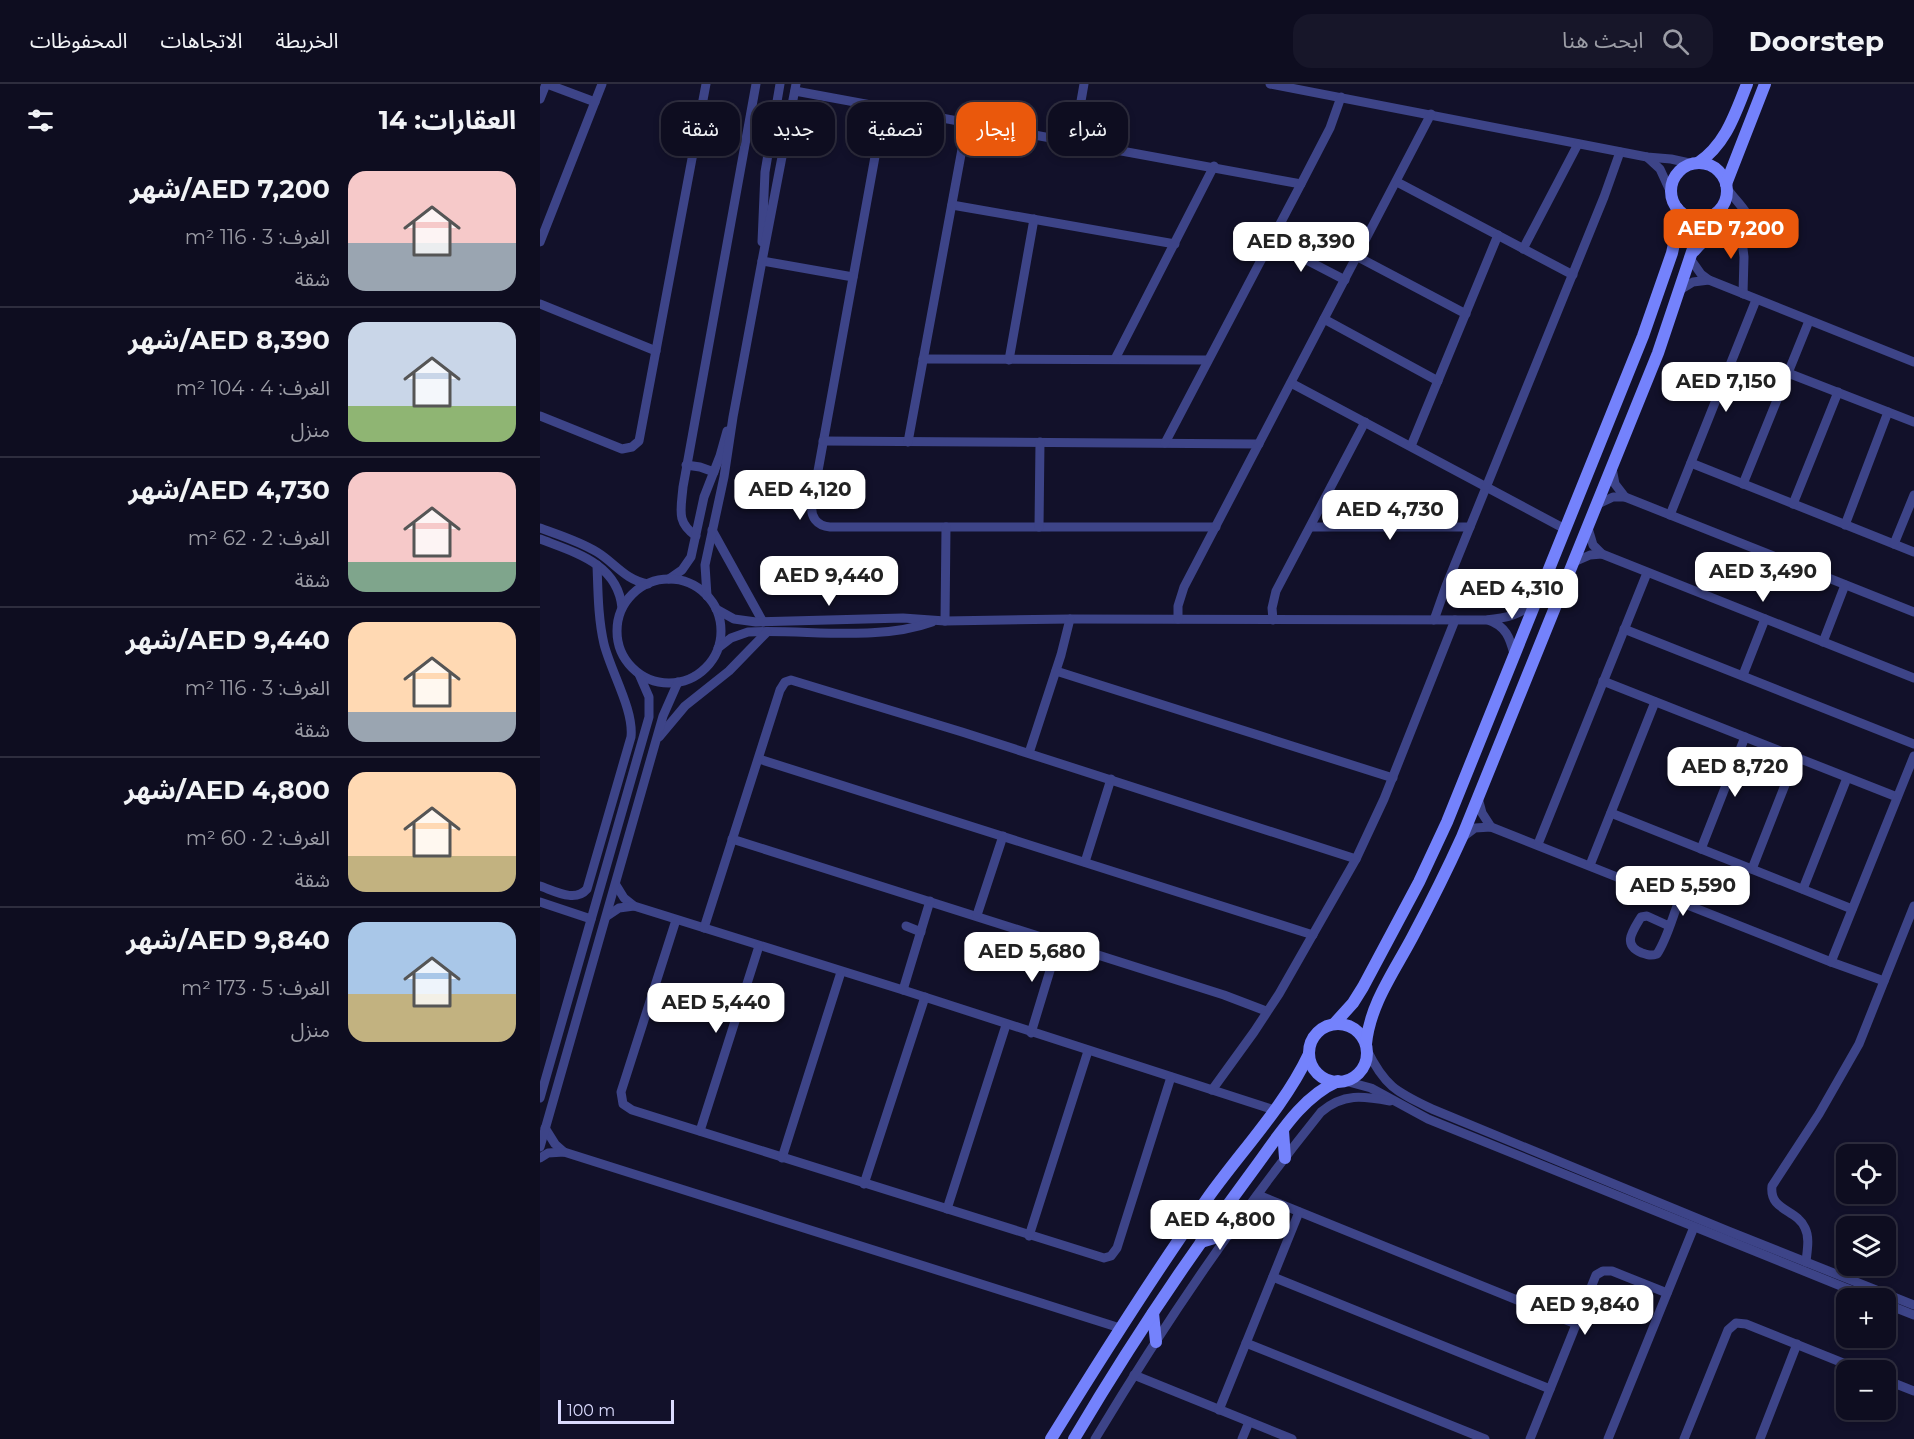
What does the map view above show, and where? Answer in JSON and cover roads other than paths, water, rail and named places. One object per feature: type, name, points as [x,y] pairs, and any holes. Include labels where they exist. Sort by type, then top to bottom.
[{"type":"street","points":[[540,99],[546,84],[595,102]]},
{"type":"street","points":[[540,242],[602,84]]},
{"type":"street","points":[[540,416],[622,448],[632,447],[641,437],[706,84]]},
{"type":"street","points":[[696,537],[685,528],[681,519],[687,465],[756,84]]},
{"type":"street","points":[[762,261],[765,172],[780,84]]},
{"type":"street","points":[[1081,102],[1084,84]]},
{"type":"street","points":[[1270,84],[1620,152],[1707,165],[1716,169],[1722,176],[1737,203],[1749,215],[1747,222],[1722,229],[1706,239],[1689,257]]},
{"type":"street","points":[[1671,193],[1677,174],[1709,156],[1725,136],[1747,84]]},
{"type":"street","points":[[1074,1439],[1153,1313],[1201,1242],[1283,1131],[1320,1090],[1357,1075],[1362,1070],[1367,1057],[1369,1024],[1376,1005],[1462,837],[1658,353],[1689,257],[1707,218],[1717,213],[1725,203],[1727,186],[1765,84]]},
{"type":"street","points":[[707,596],[705,573],[712,530],[726,466],[733,417],[796,87],[862,102]]},
{"type":"street","points":[[1165,443],[1330,128],[1341,97]]},
{"type":"street","points":[[1178,619],[1182,594],[1431,114]]},
{"type":"street","points":[[1523,249],[1578,144]]},
{"type":"street","points":[[1128,151],[1301,184]]},
{"type":"street","points":[[1434,620],[1620,152]]},
{"type":"street","points":[[875,156],[811,508],[812,515],[819,524],[830,527],[1216,527]]},
{"type":"street","points":[[908,441],[961,156]]},
{"type":"street","points":[[1334,1024],[1353,1003],[1363,987],[1429,862],[1537,600],[1658,296],[1675,242],[1677,208],[1660,169],[1647,157]]},
{"type":"street","points":[[1115,359],[1214,166]]},
{"type":"street","points":[[1397,182],[1573,275]]},
{"type":"street","points":[[952,205],[1175,244]]},
{"type":"street","points":[[1677,208],[1689,217],[1740,224]]},
{"type":"street","points":[[1008,360],[1034,219]]},
{"type":"street","points":[[1740,224],[1744,250],[1743,294]]},
{"type":"street","points":[[1411,446],[1498,235]]},
{"type":"street","points":[[1270,241],[1345,280]]},
{"type":"street","points":[[1358,257],[1466,314]]},
{"type":"street","points":[[1689,257],[1701,274],[1709,280],[1809,321],[1913,358]]},
{"type":"street","points":[[762,261],[853,277]]},
{"type":"street","points":[[1680,290],[1693,282],[1709,280]]},
{"type":"street","points":[[1670,515],[1756,300]]},
{"type":"street","points":[[540,304],[656,351]]},
{"type":"street","points":[[1324,319],[1438,381]]},
{"type":"street","points":[[1743,483],[1809,321]]},
{"type":"street","points":[[923,359],[1207,360]]},
{"type":"street","points":[[1788,373],[1914,423]]},
{"type":"street","points":[[1291,383],[1565,529]]},
{"type":"street","points":[[1793,504],[1838,392]]},
{"type":"street","points":[[1845,525],[1888,412]]},
{"type":"street","points":[[540,1098],[649,717],[649,697],[639,674],[626,660],[618,644],[618,620],[622,608],[637,590],[648,584],[669,579],[687,564],[693,550],[704,497],[733,417]]},
{"type":"street","points":[[1272,620],[1276,591],[1365,422]]},
{"type":"street","points":[[823,441],[1259,444]]},
{"type":"street","points":[[1039,527],[1040,442]]},
{"type":"street","points":[[1691,463],[1914,552]]},
{"type":"street","points":[[687,465],[714,472]]},
{"type":"street","points":[[1612,467],[1615,484],[1625,497]]},
{"type":"street","points":[[1894,544],[1914,495]]},
{"type":"street","points":[[1598,504],[1613,497],[1625,497],[1914,612]]},
{"type":"street","points":[[945,621],[946,527]]},
{"type":"street","points":[[1311,527],[1470,527]]},
{"type":"street","points":[[1588,527],[1593,545],[1602,554],[1914,678]]},
{"type":"street","points":[[540,528],[591,548],[628,577],[648,584]]},
{"type":"street","points":[[712,530],[763,622]]},
{"type":"street","points":[[540,539],[597,565],[607,572],[616,585],[622,608]]},
{"type":"street","points":[[1574,562],[1584,556],[1602,554]]},
{"type":"street","points":[[540,886],[574,897],[583,894],[587,889],[630,737],[630,718],[609,663],[601,631],[597,565]]},
{"type":"street","points":[[1538,844],[1647,573]]},
{"type":"street","points":[[639,674],[658,682],[678,682],[698,674],[713,658],[718,648],[721,628],[716,609],[707,596],[690,584],[669,579]]},
{"type":"street","points":[[1823,642],[1845,585]]},
{"type":"street","points":[[716,609],[741,621],[763,622],[903,618],[934,621],[1486,620],[1517,615],[1537,600]]},
{"type":"street","points":[[1029,753],[1056,671],[1070,619]]},
{"type":"street","points":[[1743,675],[1765,619]]},
{"type":"street","points":[[1212,1090],[1254,1032],[1356,859],[1393,778],[1455,620]]},
{"type":"street","points":[[1486,620],[1495,622],[1505,631],[1514,654]]},
{"type":"street","points":[[718,648],[739,634],[877,632],[912,628],[934,621]]},
{"type":"street","points":[[1624,629],[1914,744]]},
{"type":"street","points":[[656,742],[684,706],[729,671],[767,632]]},
{"type":"street","points":[[1056,671],[1393,778]]},
{"type":"street","points":[[704,928],[781,687],[791,680],[1029,753],[1356,859]]},
{"type":"street","points":[[1603,681],[1897,797]]},
{"type":"street","points":[[540,1147],[667,704],[678,682]]},
{"type":"street","points":[[1590,865],[1656,702]]},
{"type":"street","points":[[1701,849],[1745,737]]},
{"type":"street","points":[[1831,962],[1914,756]]},
{"type":"street","points":[[1752,869],[1796,757]]},
{"type":"street","points":[[759,759],[1313,935]]},
{"type":"street","points":[[1803,889],[1847,778]]},
{"type":"street","points":[[1085,862],[1111,780]]},
{"type":"street","points":[[1478,798],[1482,813],[1491,827]]},
{"type":"street","points":[[1611,813],[1852,909]]},
{"type":"street","points":[[1462,837],[1475,828],[1491,827],[1884,981]]},
{"type":"street","points":[[977,915],[1003,836]]},
{"type":"street","points":[[732,839],[1059,941],[1266,1011]]},
{"type":"street","points":[[616,885],[624,898],[634,906],[1274,1110]]},
{"type":"street","points":[[903,990],[930,901]]},
{"type":"street","points":[[1669,926],[1647,916],[1641,917],[1630,945],[1640,952],[1650,956],[1654,955],[1659,950],[1669,926],[1679,901]]},
{"type":"street","points":[[540,902],[591,918]]},
{"type":"street","points":[[607,916],[619,908],[634,906]]},
{"type":"street","points":[[1806,1262],[1808,1237],[1805,1227],[1798,1218],[1776,1204],[1771,1194],[1772,1186],[1812,1125],[1859,1044],[1914,906]]},
{"type":"street","points":[[676,920],[621,1092],[623,1104],[632,1110],[782,1158],[1029,1236],[1101,1258],[1108,1258],[1114,1253],[1171,1077]]},
{"type":"street","points":[[906,926],[921,932]]},
{"type":"street","points":[[1031,1033],[1059,941]]},
{"type":"street","points":[[700,1131],[759,946]]},
{"type":"street","points":[[782,1158],[841,972]]},
{"type":"street","points":[[864,1184],[925,997]]},
{"type":"street","points":[[1051,1439],[1184,1231],[1294,1083],[1309,1054],[1313,1038],[1326,1026],[1334,1024],[1344,1024],[1354,1028],[1361,1035],[1377,1069],[1391,1086],[1432,1109],[1914,1305]]},
{"type":"street","points":[[947,1209],[1006,1025]]},
{"type":"street","points":[[1029,1236],[1088,1051]]},
{"type":"street","points":[[1309,1054],[1315,1070],[1329,1080],[1371,1088],[1428,1119],[1846,1288]]},
{"type":"street","points":[[1098,1438],[1156,1342],[1258,1195],[1321,1112],[1338,1100],[1359,1096],[1396,1102]]},
{"type":"street","points":[[545,1128],[551,1139],[564,1152]]},
{"type":"street","points":[[1283,1131],[1285,1158]]},
{"type":"street","points":[[540,1158],[554,1152],[564,1152],[1120,1328]]},
{"type":"street","points":[[1258,1195],[1576,1324]]},
{"type":"street","points":[[1219,1410],[1299,1212]]},
{"type":"street","points":[[1608,1439],[1694,1227]]},
{"type":"street","points":[[1201,1242],[1231,1233]]},
{"type":"street","points":[[1530,1439],[1594,1278],[1604,1271],[1612,1271],[1667,1293]]},
{"type":"street","points":[[1272,1277],[1550,1389]]},
{"type":"street","points":[[1896,1308],[1914,1315]]},
{"type":"street","points":[[1153,1313],[1156,1342]]},
{"type":"street","points":[[1684,1439],[1732,1326],[1746,1324],[1836,1360]]},
{"type":"street","points":[[1246,1343],[1485,1439]]},
{"type":"street","points":[[1760,1439],[1797,1344]]},
{"type":"street","points":[[1134,1375],[1292,1439]]},
{"type":"street","points":[[1896,1384],[1914,1391]]},
{"type":"street","points":[[1242,1439],[1249,1422]]}]
